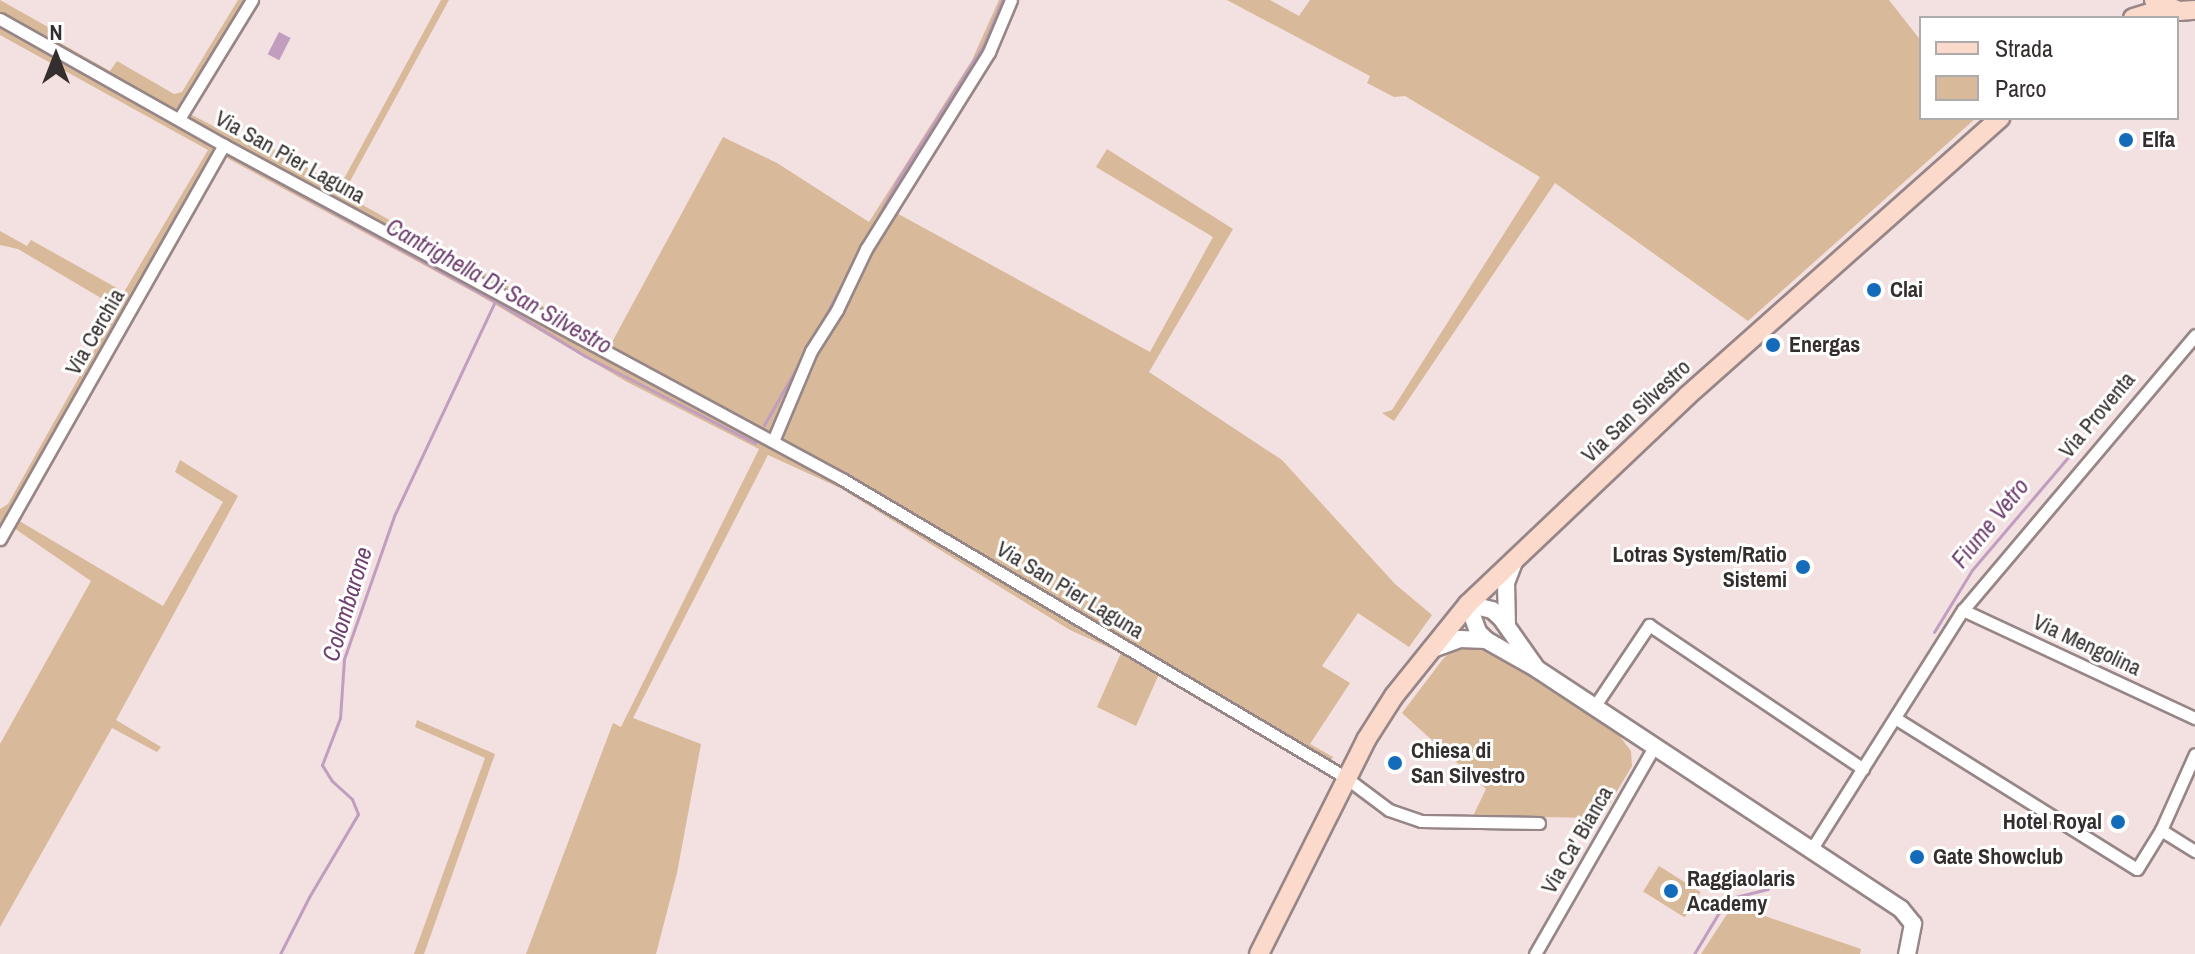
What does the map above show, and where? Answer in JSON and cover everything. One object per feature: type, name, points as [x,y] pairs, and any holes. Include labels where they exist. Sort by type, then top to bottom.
[{"type":"main road","points":[[2137,16],[2160,4],[2195,10]]},
{"type":"main road","name":"Via San Silvestro","points":[[1259,954],[1345,777],[1394,696],[1468,604],[1687,396],[1998,120]]},
{"type":"street","points":[[179,119],[252,0]]},
{"type":"street","points":[[773,441],[811,351],[837,310],[866,249],[989,52],[1011,0]]},
{"type":"street","name":"Via San Pier Laguna","points":[[0,19],[224,145],[773,441],[1345,777]]},
{"type":"street","name":"Via Cerchia","points":[[0,539],[224,145]]},
{"type":"street","name":"Via Proventa","points":[[1811,850],[1963,610],[2195,335]]},
{"type":"street","points":[[1507,626],[1506,583],[1513,564],[1526,546]]},
{"type":"street","points":[[1468,604],[1492,610],[1537,669]]},
{"type":"street","points":[[1468,604],[1478,632],[1486,640],[1537,669],[1901,909],[1913,924],[1907,954]]},
{"type":"street","name":"Via Mengolina","points":[[1963,610],[2195,718]]},
{"type":"street","points":[[1594,707],[1649,625],[1863,769]]},
{"type":"street","points":[[1429,651],[1460,639],[1486,640]]},
{"type":"street","points":[[1895,718],[2137,869],[2161,830],[2195,754]]},
{"type":"street","name":"Via Ca' Bianca","points":[[1535,954],[1654,747]]},
{"type":"street","points":[[1345,777],[1389,810],[1421,821],[1539,823]]},
{"type":"street","points":[[2161,830],[2195,851]]},
{"type":"green space","points":[[0,0],[48,27],[48,36],[110,71],[117,61],[174,94],[182,92],[238,0],[258,0],[190,114],[246,143],[265,144],[340,186],[441,0],[449,0],[343,194],[611,344],[723,137],[777,163],[869,222],[972,60],[999,0],[1018,0],[1000,34],[1004,36],[973,92],[968,90],[893,211],[1150,352],[1213,237],[1096,167],[1107,149],[1233,229],[1149,372],[1282,460],[1395,584],[1432,615],[1409,647],[1358,613],[1322,666],[1350,683],[1310,744],[1333,757],[1325,773],[1159,674],[1136,726],[1097,707],[1121,653],[1070,630],[840,488],[768,455],[633,718],[701,744],[677,873],[656,954],[526,954],[613,723],[621,727],[759,449],[627,382],[477,294],[225,157],[16,519],[163,606],[223,502],[175,472],[180,460],[238,496],[116,720],[161,747],[157,752],[112,728],[0,927],[0,744],[91,581],[11,526],[0,545],[0,509],[8,504],[118,308],[18,249],[0,245],[0,231],[27,246],[31,240],[124,292],[208,150],[0,35]]},
{"type":"green space","points":[[1227,0],[1270,0],[1299,16],[1310,0],[1889,0],[1919,38],[1919,120],[1974,120],[1748,321],[1555,183],[1394,421],[1382,413],[1392,410],[1540,177],[1405,96],[1394,97],[1367,83],[1370,76]]},
{"type":"green space","points":[[1470,645],[1485,648],[1618,734],[1631,751],[1632,766],[1601,818],[1473,816],[1486,789],[1402,713],[1443,659],[1455,648]]},
{"type":"green space","points":[[417,720],[495,754],[424,954],[414,954],[485,758],[415,727]]},
{"type":"green space","name":"Raggiaolaris Academy","points":[[1659,866],[1701,892],[1685,917],[1643,891]]},
{"type":"green space","points":[[1733,905],[1861,949],[1860,954],[1701,954]]},
{"type":"shaded area","points":[[279,32],[291,38],[279,60],[268,54]]},
{"type":"waterway","name":"Cantrighella Di San Silvestro","points":[[815,335],[899,178],[984,44],[1002,0]]},
{"type":"waterway","name":"Cantrighella Di San Silvestro","points":[[18,497],[215,147]]},
{"type":"waterway","name":"Colombarone","points":[[229,155],[495,301],[585,356],[755,443],[756,440]]},
{"type":"waterway","name":"Colombarone","points":[[280,954],[309,897],[358,814],[352,799],[332,781],[322,765],[340,718],[344,659],[394,516],[495,301]]},
{"type":"waterway","name":"Cantrighella Di San Silvestro","points":[[764,425],[804,355]]},
{"type":"waterway","name":"Fiume Vetro","points":[[1934,632],[1972,570],[2081,442]]},
{"type":"waterway","name":"Fiume Vetro","points":[[1694,954],[1727,899],[1768,889]]},
{"type":"place","name":"Elfa","points":[[2126,140]]},
{"type":"place","name":"Clai","points":[[1874,290]]},
{"type":"place","name":"Energas","points":[[1773,345]]},
{"type":"place","name":"Lotras System/Ratio Sistemi","points":[[1803,567]]},
{"type":"place","name":"Chiesa di San Silvestro","points":[[1395,763]]},
{"type":"place","name":"Hotel Royal","points":[[2118,822]]},
{"type":"place","name":"Gate Showclub","points":[[1917,857]]},
{"type":"place","name":"Raggiaolaris Academy","points":[[1671,891]]}]
